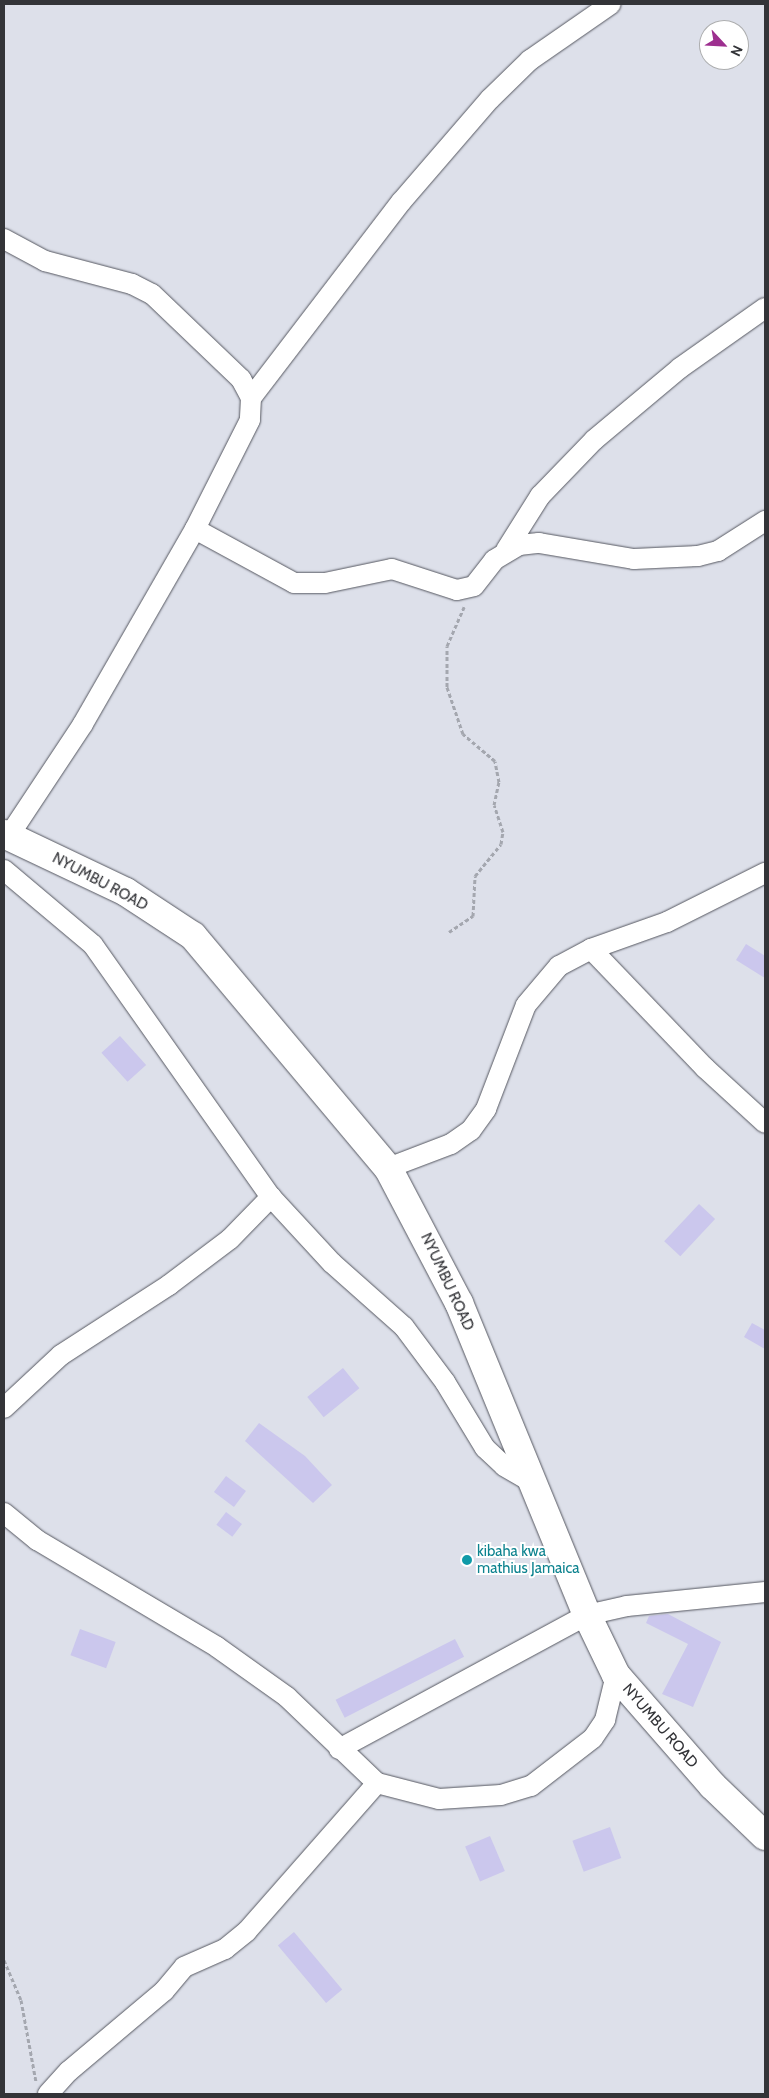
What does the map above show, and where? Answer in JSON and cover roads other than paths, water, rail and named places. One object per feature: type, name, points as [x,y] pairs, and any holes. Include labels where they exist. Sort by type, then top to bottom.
[{"type":"street","points":[[251,398],[401,202],[490,99],[530,60],[611,4]]},
{"type":"street","points":[[4,239],[45,261],[132,284],[152,294],[240,379],[251,398],[250,420],[195,529],[83,724],[6,835]]},
{"type":"street","points":[[195,529],[294,583],[325,583],[392,569],[457,590],[474,586],[506,550],[540,496],[594,440],[680,368],[765,308]]},
{"type":"street","points":[[506,550],[539,543],[615,557],[698,556],[718,551],[765,521]]},
{"type":"street","name":"NYUMBU ROAD","points":[[6,835],[126,892],[193,936],[388,1168],[459,1303],[587,1615],[616,1675],[713,1786],[765,1836]]},
{"type":"street","points":[[4,870],[93,945],[271,1197],[332,1263],[404,1327],[445,1382],[485,1448],[504,1466],[534,1483]]},
{"type":"street","points":[[388,1168],[451,1144],[471,1130],[486,1109],[513,1033],[539,985],[560,966],[591,949],[667,922],[765,873]]},
{"type":"street","points":[[591,949],[705,1068],[765,1123]]},
{"type":"street","points":[[4,1408],[60,1355],[169,1285],[230,1238],[271,1197]]},
{"type":"street","points":[[4,1513],[37,1540],[217,1647],[287,1697],[339,1749],[377,1783],[439,1799],[501,1796],[531,1786],[593,1738],[605,1720],[616,1675]]},
{"type":"street","points":[[339,1749],[587,1615],[627,1606],[765,1592]]},
{"type":"street","points":[[43,2091],[164,1991],[184,1967],[225,1949],[247,1931],[377,1783]]},
{"type":"place","name":"kibaha kwa mathius Jamaica","points":[[467,1560]]}]
